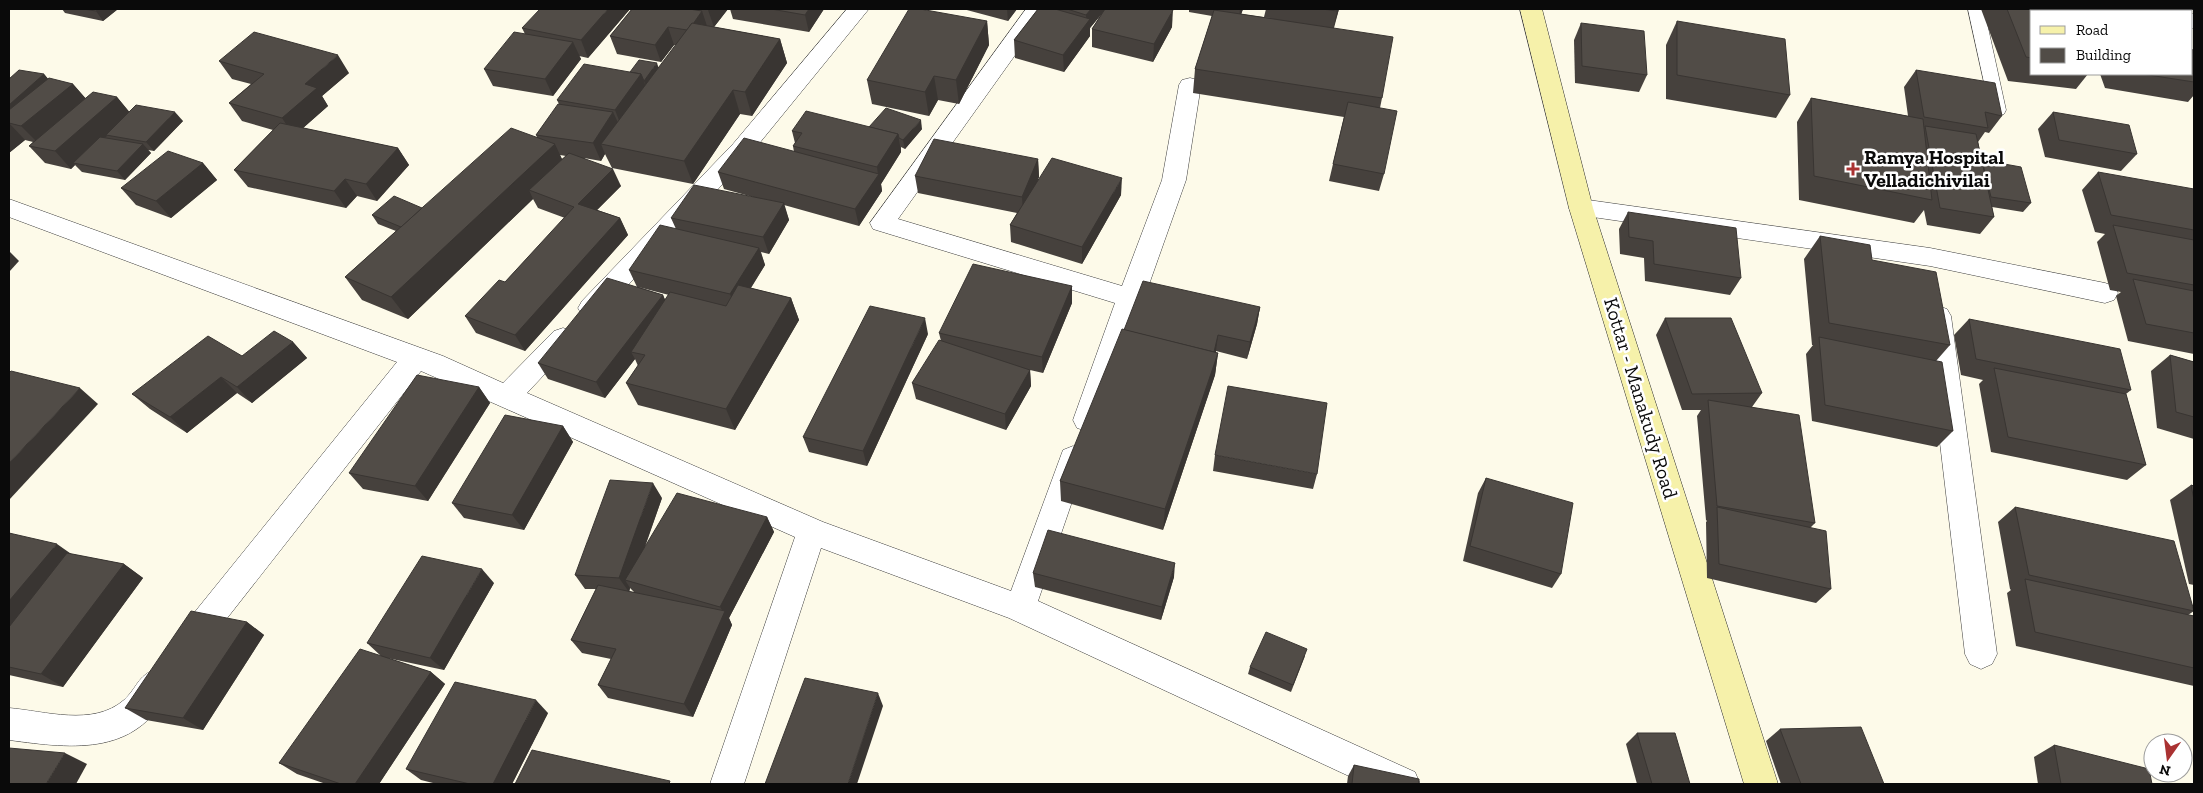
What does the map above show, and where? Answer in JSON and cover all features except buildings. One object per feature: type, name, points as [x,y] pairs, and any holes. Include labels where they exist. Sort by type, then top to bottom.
[{"type":"main road","name":"Kottar - Manakudy Road","points":[[1532,9],[1581,208],[1761,784]]},
{"type":"street","points":[[1037,9],[882,223],[1130,298]]},
{"type":"street","points":[[507,396],[741,150],[857,10]]},
{"type":"street","points":[[1020,608],[1174,180],[1190,85]]},
{"type":"street","points":[[9,208],[416,358],[507,396],[812,531],[1020,608],[1403,784]]},
{"type":"street","points":[[1581,208],[1930,257],[2105,293]]},
{"type":"street","points":[[1930,257],[1981,654]]},
{"type":"street","points":[[9,724],[92,731],[115,724],[134,712],[416,358]]},
{"type":"street","points":[[727,784],[812,531]]},
{"type":"lane","points":[[1976,9],[1998,110]]},
{"type":"place","name":"Ramya Hospital Velladichivilai","points":[[1853,169]]}]
